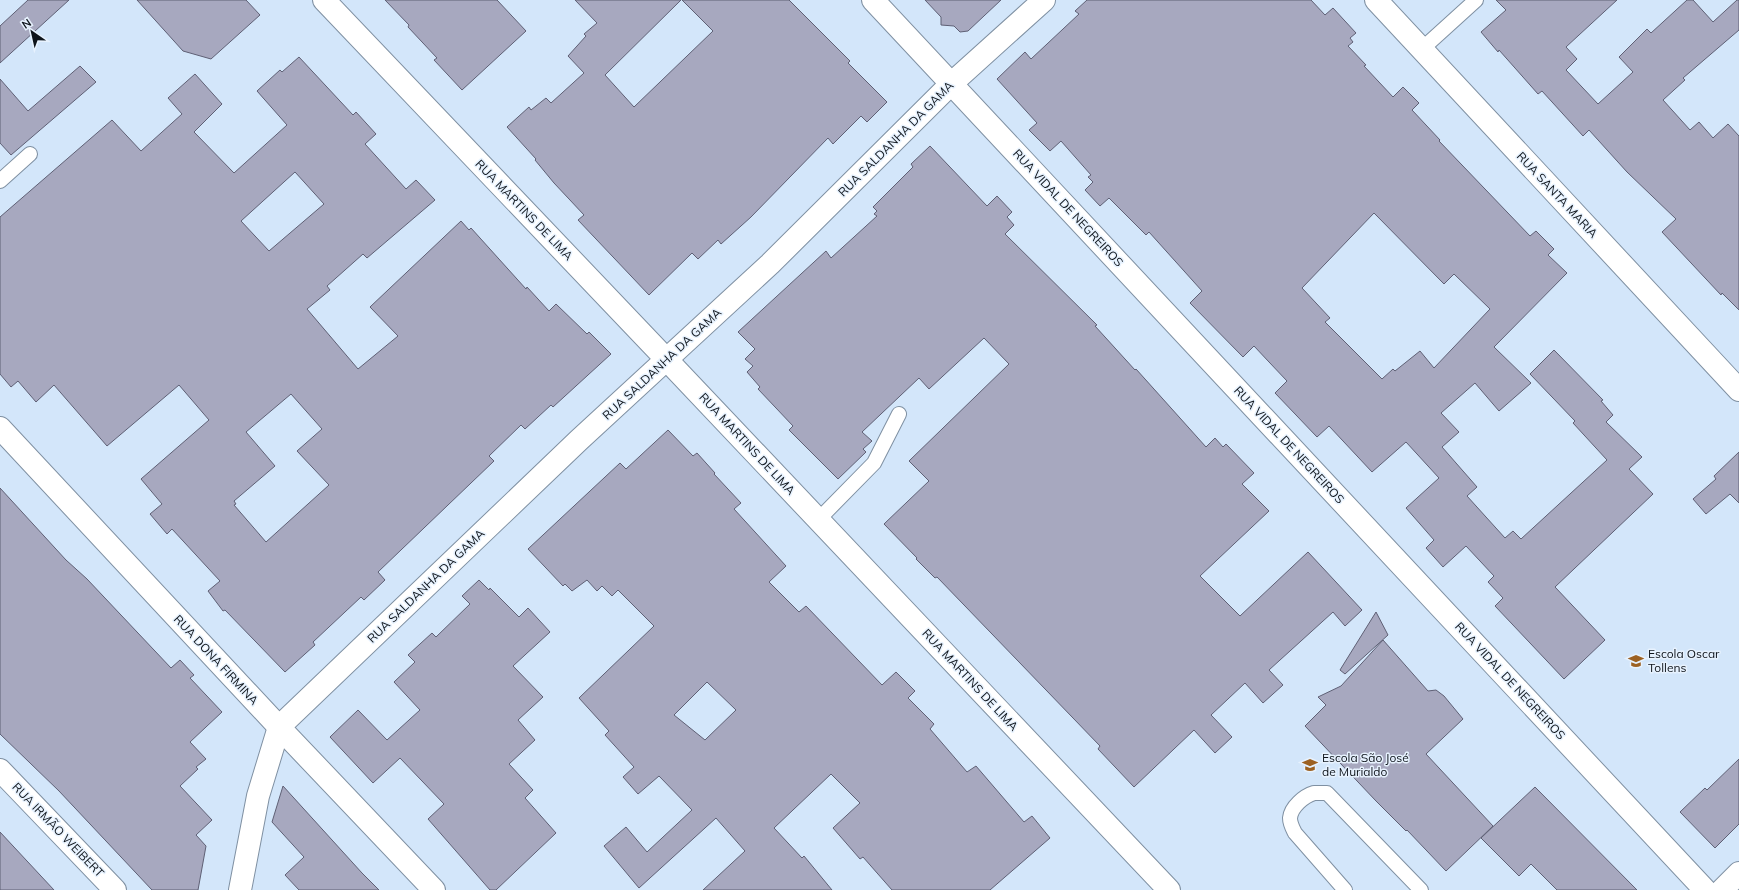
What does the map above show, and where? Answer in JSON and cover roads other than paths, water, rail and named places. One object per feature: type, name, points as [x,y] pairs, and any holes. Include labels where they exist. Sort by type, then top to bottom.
[{"type":"street","name":"RUA MARTINS DE LIMA","points":[[324,0],[1169,890]]},
{"type":"street","name":"RUA VIDAL DE NEGREIROS","points":[[873,0],[1705,890]]},
{"type":"street","name":"RUA SALDANHA DA GAMA","points":[[279,726],[579,440],[770,264],[952,83],[1044,0]]},
{"type":"street","name":"RUA SANTA MARIA","points":[[1376,0],[1739,390]]},
{"type":"street","name":"RUA DONA FIRMINA","points":[[0,428],[434,890]]},
{"type":"street","points":[[240,890],[258,796],[279,726]]},
{"type":"street","name":"RUA IRMÃO WEIBERT","points":[[0,770],[115,890]]},
{"type":"street","points":[[1722,890],[1739,873]]},
{"type":"lane","points":[[1422,49],[1476,0]]},
{"type":"lane","points":[[0,181],[30,154]]},
{"type":"lane","points":[[818,520],[874,463],[899,414]]},
{"type":"lane","points":[[1345,890],[1296,834],[1291,824],[1290,817],[1295,807],[1302,798],[1314,793],[1327,793],[1421,890]]},
{"type":"place","name":"Escola Oscar Tollens","points":[[1636,661]]},
{"type":"place","name":"Escola São José de Murialdo","points":[[1310,765]]}]
